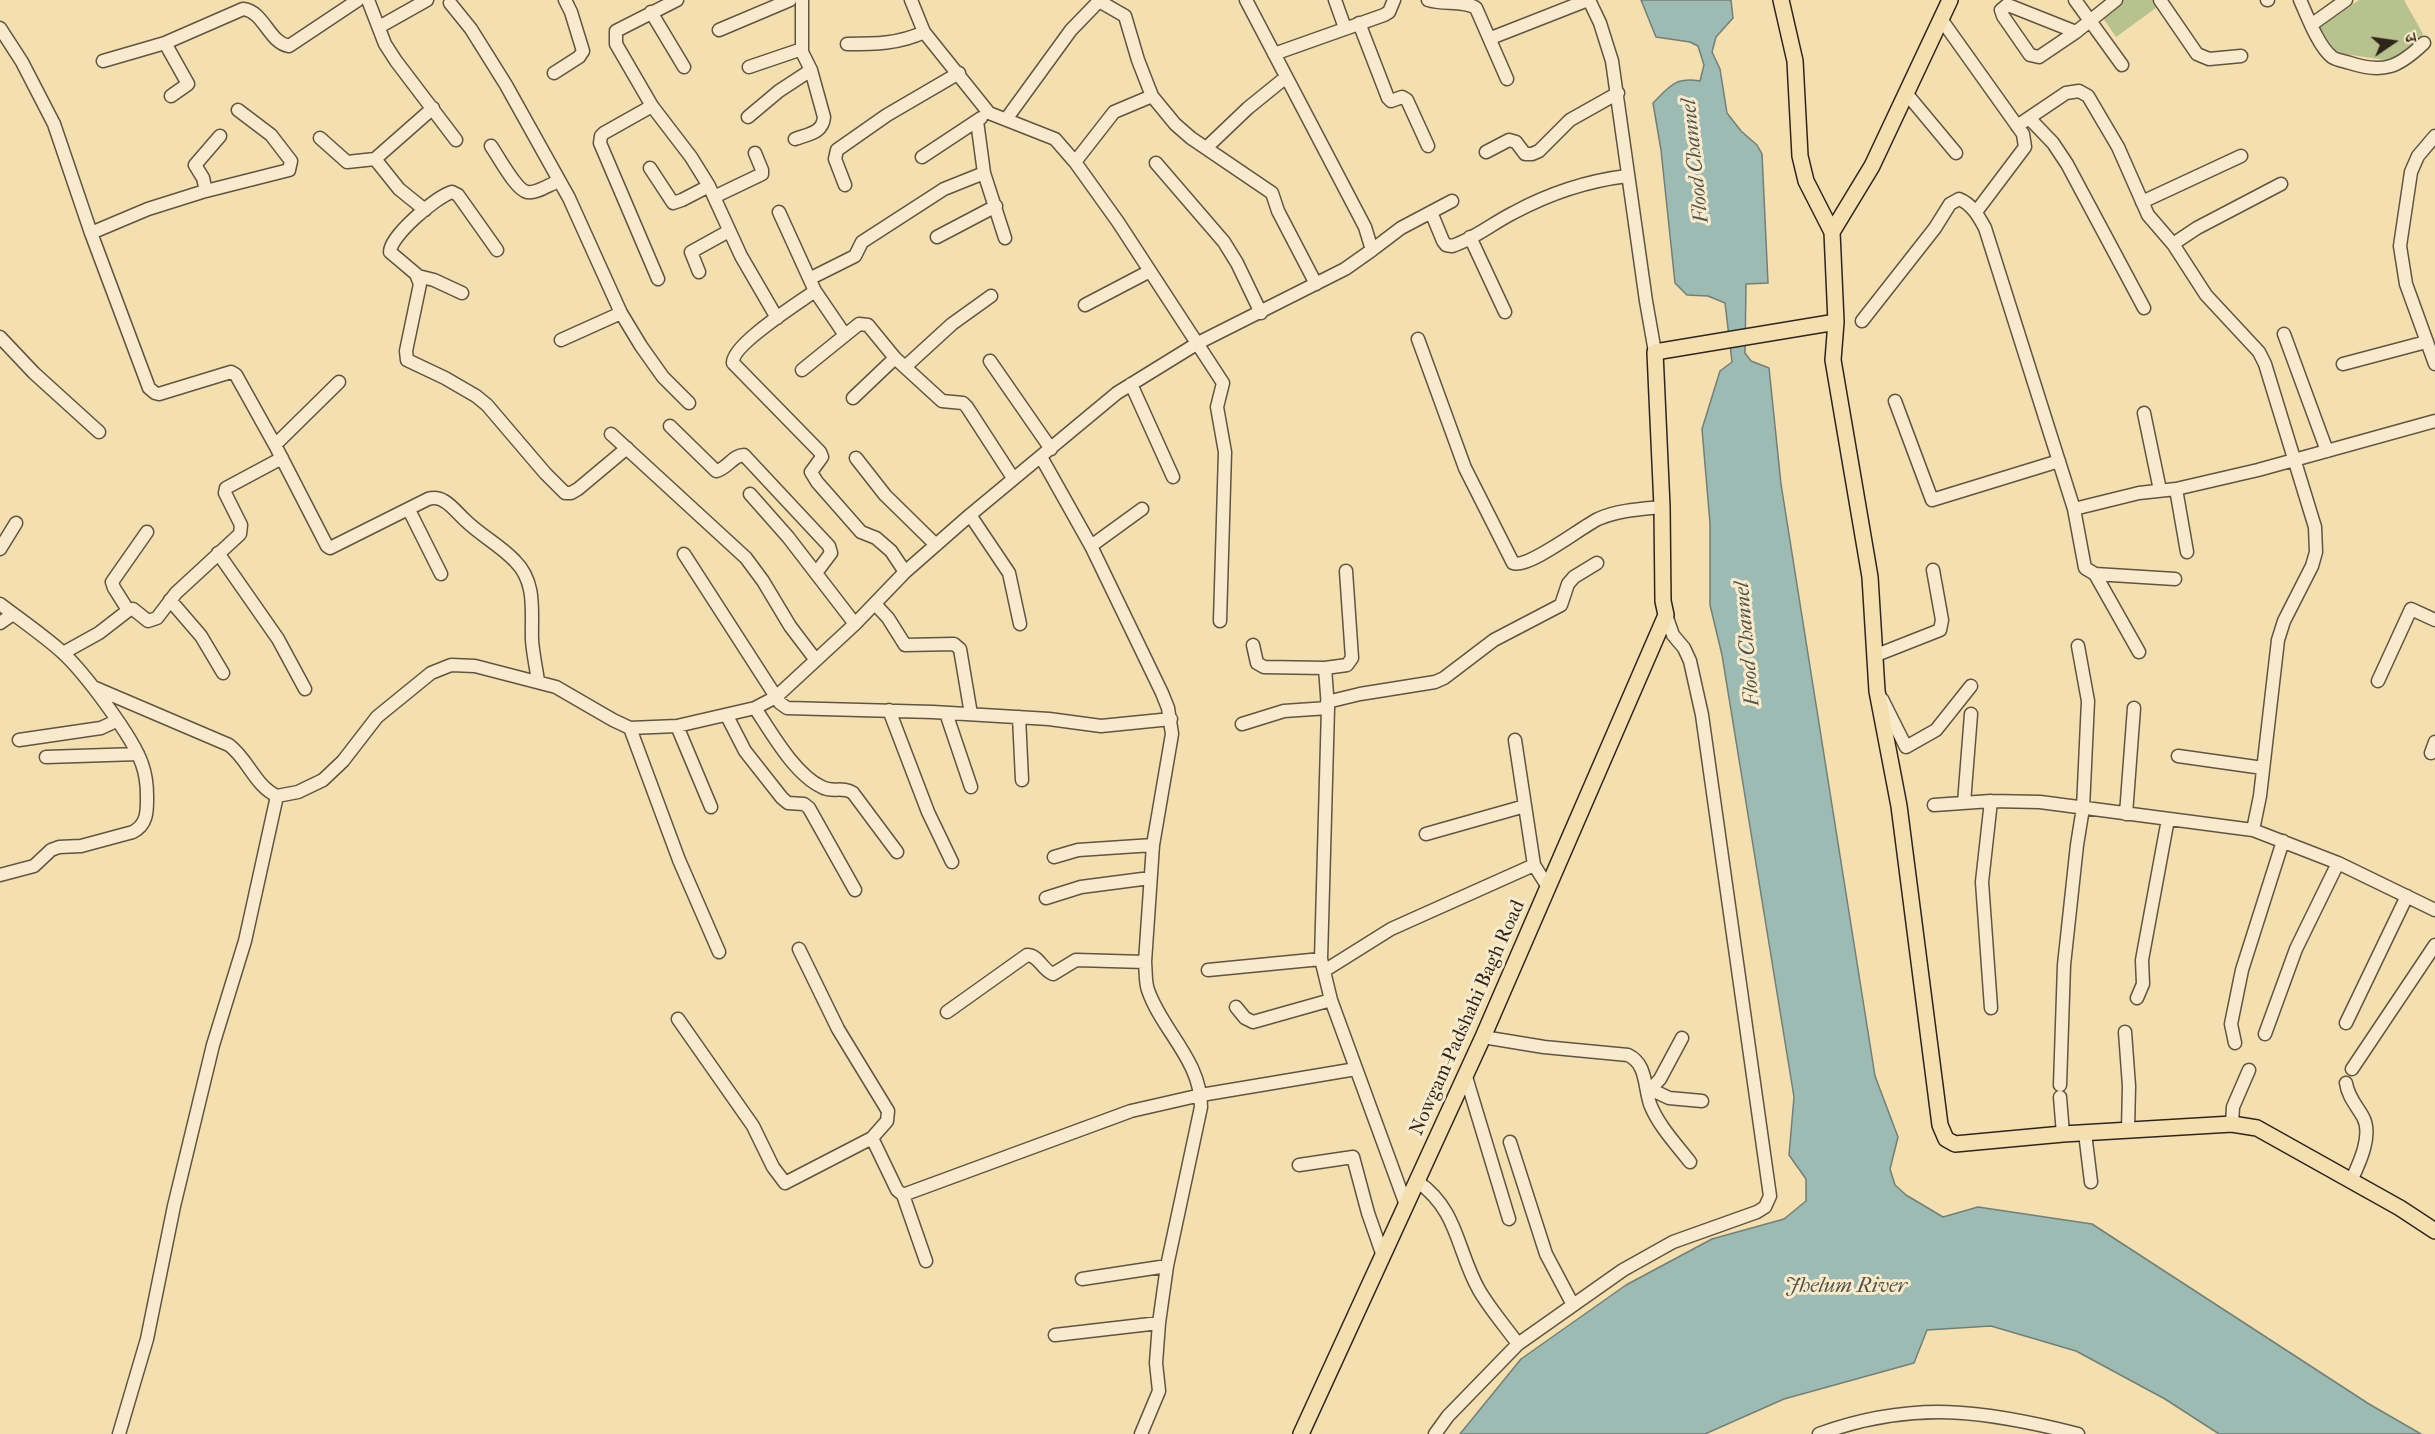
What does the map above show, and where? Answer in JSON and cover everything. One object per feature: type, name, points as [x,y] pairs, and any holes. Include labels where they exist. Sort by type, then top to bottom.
[{"type":"main road","points":[[1781,0],[1795,61],[1800,156],[1806,181],[1832,232],[1836,322],[1833,360],[1870,577],[1877,690],[1899,806],[1940,1125],[1946,1139],[1955,1144],[2063,1134],[2232,1124],[2257,1128],[2400,1208],[2435,1231]]},
{"type":"main road","points":[[1832,232],[1872,166],[1950,0]]},
{"type":"main road","points":[[1665,615],[1663,601],[1662,350],[1836,322]]},
{"type":"main road","name":"Nowgam-Padshahi Bagh Road","points":[[1301,1434],[1466,1077],[1665,615]]},
{"type":"street","points":[[103,61],[165,43],[243,9],[254,13],[280,42],[289,46],[358,0]]},
{"type":"street","points":[[368,0],[385,44],[456,140]]},
{"type":"street","points":[[379,27],[428,0]]},
{"type":"street","points":[[554,74],[579,57],[583,51],[565,0]]},
{"type":"street","points":[[677,0],[616,31],[615,39],[652,106],[691,157],[711,191],[741,256],[777,318]]},
{"type":"street","points":[[719,30],[790,0]]},
{"type":"street","points":[[795,139],[816,131],[824,123],[811,70],[802,49],[802,0]]},
{"type":"street","points":[[911,0],[924,32],[989,113],[1007,118],[1054,139],[1075,162],[1198,343],[1224,386],[1217,407],[1225,452],[1220,621]]},
{"type":"street","points":[[1246,0],[1365,227],[1372,250]]},
{"type":"street","points":[[1335,0],[1345,28]]},
{"type":"street","points":[[1274,54],[1387,13],[1394,0]]},
{"type":"street","points":[[1428,0],[1442,3],[1466,3],[1474,6],[1491,38],[1507,79]]},
{"type":"street","points":[[1491,38],[1588,0],[1608,45],[1618,93],[1627,176],[1662,350]]},
{"type":"street","points":[[2075,0],[2122,65]]},
{"type":"street","points":[[2076,32],[2009,6],[2001,10],[2030,55],[2035,57],[2044,55],[2076,32],[2116,0]]},
{"type":"street","points":[[2160,0],[2197,54],[2209,58],[2241,56]]},
{"type":"street","points":[[2300,0],[2311,25],[2332,57],[2360,66],[2393,67],[2424,43]]},
{"type":"street","points":[[2311,25],[2346,0]]},
{"type":"street","points":[[450,1],[471,29],[506,85],[569,198],[621,313],[652,364],[689,403]]},
{"type":"street","points":[[1007,118],[1064,40],[1100,1],[1125,16],[1152,96],[1175,124],[1272,193],[1278,211],[1316,284]]},
{"type":"street","points":[[651,12],[684,67]]},
{"type":"street","points":[[1941,19],[2025,138],[2025,147],[1976,212]]},
{"type":"street","points":[[1359,23],[1388,98],[1391,101],[1402,97],[1407,100],[1428,146]]},
{"type":"street","points":[[0,28],[22,62],[54,124],[91,233],[149,388],[159,394],[234,373],[282,458],[324,542],[330,548],[428,499],[436,497],[443,500],[508,554],[523,571],[532,598],[532,638],[538,681]]},
{"type":"street","points":[[847,44],[889,43],[910,39],[924,32]]},
{"type":"street","points":[[165,43],[188,84],[171,96]]},
{"type":"street","points":[[749,67],[802,49]]},
{"type":"street","points":[[748,117],[779,91],[811,70]]},
{"type":"street","points":[[845,184],[835,156],[837,150],[887,115],[959,73]]},
{"type":"street","points":[[1206,148],[1248,108],[1286,78]]},
{"type":"street","points":[[2018,126],[2066,93],[2084,92],[2118,147],[2153,223],[2172,244],[2205,295],[2262,357],[2296,460],[2315,527],[2316,552],[2305,581],[2284,621],[2278,640],[2263,768],[2253,830]]},
{"type":"street","points":[[1486,152],[1509,140],[1516,142],[1525,154],[1536,153],[1570,120],[1618,93]]},
{"type":"street","points":[[1906,93],[1956,153]]},
{"type":"street","points":[[1075,162],[1114,112],[1152,96]]},
{"type":"street","points":[[652,106],[604,133],[600,139],[658,279]]},
{"type":"street","points":[[320,138],[347,162],[375,159],[433,108]]},
{"type":"street","points":[[91,233],[148,209],[206,191],[285,172],[290,167],[289,158],[271,135],[238,110]]},
{"type":"street","points":[[922,157],[989,113]]},
{"type":"street","points":[[2029,118],[2053,143],[2067,164],[2144,308]]},
{"type":"street","points":[[977,121],[984,173],[1005,238]]},
{"type":"street","points":[[206,191],[203,178],[195,165],[220,136]]},
{"type":"street","points":[[2435,136],[2418,156],[2411,172],[2403,212],[2400,246],[2406,284],[2435,364]]},
{"type":"street","points":[[491,146],[524,191],[533,191],[559,181]]},
{"type":"street","points":[[650,168],[673,203],[762,174],[755,153]]},
{"type":"street","points":[[2142,202],[2241,156]]},
{"type":"street","points":[[375,159],[399,189],[425,210]]},
{"type":"street","points":[[1156,164],[1224,242],[1237,263],[1261,313]]},
{"type":"street","points":[[811,278],[855,256],[862,242],[935,194],[984,173]]},
{"type":"street","points":[[1431,212],[1446,245],[1456,245],[1514,212],[1558,192],[1585,183],[1627,176]]},
{"type":"street","points":[[2172,244],[2197,228],[2282,184]]},
{"type":"street","points":[[462,292],[418,276],[393,257],[390,248],[394,239],[425,210],[448,193],[455,193],[497,250]]},
{"type":"street","points":[[1862,321],[1935,228],[1950,204],[1961,199],[1976,212],[1985,228],[2074,509],[2085,568],[2095,574],[2175,579]]},
{"type":"street","points":[[93,687],[229,745],[243,758],[264,788],[277,796],[298,792],[323,780],[343,761],[377,717],[431,673],[441,668],[463,664],[538,681],[556,687],[630,728],[677,726],[755,708],[776,697],[814,659],[855,624],[906,572],[970,515],[1131,384],[1198,343],[1261,313],[1358,261],[1401,228],[1452,201]]},
{"type":"street","points":[[937,237],[996,206]]},
{"type":"street","points":[[779,212],[815,291],[845,335]]},
{"type":"street","points":[[699,272],[691,252],[729,231]]},
{"type":"street","points":[[1470,237],[1505,312]]},
{"type":"street","points":[[1085,304],[1150,271]]},
{"type":"street","points":[[418,276],[420,287],[406,351],[407,360],[445,378],[487,405],[565,493],[578,489],[627,448]]},
{"type":"street","points":[[815,291],[777,318],[737,352],[732,358],[733,363],[820,452],[822,457],[811,472],[817,482],[861,532],[876,538],[891,550],[906,572]]},
{"type":"street","points":[[905,367],[952,324],[991,296]]},
{"type":"street","points":[[561,340],[621,313]]},
{"type":"street","points":[[802,370],[859,324],[868,325],[895,358],[945,403],[963,403],[967,407],[1013,478]]},
{"type":"street","points":[[2284,334],[2327,451]]},
{"type":"street","points":[[0,337],[34,373],[99,432]]},
{"type":"street","points":[[1418,339],[1465,468],[1513,563],[1521,565],[1574,532],[1609,514],[1662,507]]},
{"type":"street","points":[[2343,364],[2426,342]]},
{"type":"street","points":[[853,398],[895,358]]},
{"type":"street","points":[[990,361],[1051,449]]},
{"type":"street","points":[[275,445],[339,382]]},
{"type":"street","points":[[1131,384],[1173,477]]},
{"type":"street","points":[[1895,401],[1932,500],[2059,461]]},
{"type":"street","points":[[2144,413],[2160,490]]},
{"type":"street","points":[[2074,509],[2139,493],[2176,489],[2296,460],[2435,421]]},
{"type":"street","points":[[670,426],[716,471],[723,469],[739,455],[744,455],[829,546],[831,553],[816,573]]},
{"type":"street","points":[[611,434],[746,558],[814,659]]},
{"type":"street","points":[[1041,457],[1091,546],[1162,693],[1171,719],[1173,734],[1153,845],[1145,962],[1148,991],[1190,1064],[1201,1095],[1200,1116],[1167,1266],[1156,1363],[1159,1391],[1142,1434]]},
{"type":"street","points":[[63,653],[99,633],[128,610],[133,609],[151,621],[157,618],[170,600],[237,537],[241,529],[225,493],[226,488],[282,458]]},
{"type":"street","points":[[856,458],[885,495],[936,545]]},
{"type":"street","points":[[2176,489],[2187,552]]},
{"type":"street","points":[[750,494],[768,512],[855,624]]},
{"type":"street","points":[[1091,546],[1142,509]]},
{"type":"street","points":[[409,510],[441,574]]},
{"type":"street","points":[[970,515],[1009,573],[1020,624]]},
{"type":"street","points":[[0,549],[16,523]]},
{"type":"street","points":[[128,610],[112,582],[147,532]]},
{"type":"street","points":[[218,553],[278,639],[305,689]]},
{"type":"street","points":[[684,554],[776,697],[787,708],[971,714],[1101,726],[1171,719]]},
{"type":"street","points":[[1242,724],[1284,711],[1328,705],[1360,694],[1424,685],[1444,678],[1494,640],[1561,605],[1568,584],[1580,573],[1597,563]]},
{"type":"street","points":[[1874,656],[1940,630],[1942,620],[1933,570]]},
{"type":"street","points":[[1252,645],[1260,666],[1325,668],[1347,665],[1352,658],[1346,571]]},
{"type":"street","points":[[2095,574],[2139,652]]},
{"type":"street","points":[[170,600],[201,636],[223,673]]},
{"type":"street","points":[[0,604],[63,653],[93,687],[138,754],[146,779],[147,808],[146,819],[139,829],[92,844],[59,847],[51,850],[34,866],[0,875]]},
{"type":"street","points":[[875,604],[888,618],[904,645],[954,645],[960,649],[971,714]]},
{"type":"street","points":[[2378,681],[2411,609],[2435,620]]},
{"type":"street","points":[[0,623],[13,614]]},
{"type":"street","points":[[1435,1434],[1448,1416],[1518,1344],[1623,1270],[1673,1242],[1761,1210],[1770,1196],[1702,715],[1690,661],[1684,648],[1673,634],[1665,615]]},
{"type":"street","points":[[2063,1134],[2060,1091],[2064,965],[2083,808],[2088,701],[2078,646]]},
{"type":"street","points":[[1325,668],[1328,705],[1322,965],[1331,1000],[1406,1205]]},
{"type":"street","points":[[1877,690],[1906,747],[1936,730],[1971,687]]},
{"type":"street","points":[[755,708],[791,759],[811,780],[826,789],[850,791],[897,852]]},
{"type":"street","points":[[2126,814],[2134,708]]},
{"type":"street","points":[[889,710],[928,812],[952,862]]},
{"type":"street","points":[[946,713],[971,787]]},
{"type":"street","points":[[1964,803],[1971,714]]},
{"type":"street","points":[[727,716],[746,751],[782,798],[788,803],[807,804],[855,890]]},
{"type":"street","points":[[1019,717],[1022,780]]},
{"type":"street","points":[[19,740],[101,728],[116,721]]},
{"type":"street","points":[[677,726],[711,807]]},
{"type":"street","points":[[630,728],[679,860],[719,952]]},
{"type":"street","points":[[1515,740],[1534,865],[1548,887]]},
{"type":"street","points":[[46,757],[138,754]]},
{"type":"street","points":[[2178,756],[2263,768]]},
{"type":"street","points":[[119,1434],[147,1339],[174,1206],[213,1045],[245,941],[277,796]]},
{"type":"street","points":[[1990,801],[1982,882],[1991,1008]]},
{"type":"street","points":[[1934,805],[1990,801],[2040,802],[2253,830],[2337,863],[2435,910]]},
{"type":"street","points":[[1426,834],[1525,806]]},
{"type":"street","points":[[2137,998],[2144,984],[2142,960],[2168,819]]},
{"type":"street","points":[[2235,1043],[2231,1024],[2242,970],[2283,841]]},
{"type":"street","points":[[1054,857],[1078,850],[1153,845]]},
{"type":"street","points":[[2265,1034],[2296,949],[2337,863]]},
{"type":"street","points":[[1208,970],[1322,965],[1391,929],[1534,865]]},
{"type":"street","points":[[1046,898],[1081,887],[1150,878]]},
{"type":"street","points":[[2346,1023],[2407,896]]},
{"type":"street","points":[[2352,1069],[2435,945]]},
{"type":"street","points":[[678,1019],[753,1126],[780,1180],[785,1183],[872,1138],[887,1121],[888,1111],[838,1029],[799,950]]},
{"type":"street","points":[[947,1012],[1027,955],[1035,957],[1049,973],[1053,974],[1076,960],[1145,962]]},
{"type":"street","points":[[1236,1007],[1245,1018],[1253,1022],[1331,1000]]},
{"type":"street","points":[[2125,1032],[2129,1086],[2128,1130]]},
{"type":"street","points":[[1483,1037],[1544,1047],[1628,1054],[1641,1066],[1650,1091],[1652,1108],[1690,1162]]},
{"type":"street","points":[[1650,1091],[1682,1038]]},
{"type":"street","points":[[903,1195],[936,1185],[1109,1118],[1201,1095],[1356,1069]]},
{"type":"street","points":[[2232,1124],[2233,1107],[2249,1070]]},
{"type":"street","points":[[1466,1077],[1509,1219]]},
{"type":"street","points":[[2346,1083],[2349,1096],[2363,1118],[2366,1129],[2359,1164],[2351,1181]]},
{"type":"street","points":[[1650,1091],[1669,1098],[1702,1101]]},
{"type":"street","points":[[2085,1133],[2091,1182]]},
{"type":"street","points":[[872,1138],[897,1190],[903,1195],[926,1261]]},
{"type":"street","points":[[1510,1142],[1546,1254],[1573,1305]]},
{"type":"street","points":[[1299,1166],[1353,1157],[1368,1213],[1383,1256]]},
{"type":"street","points":[[1418,1182],[1438,1197],[1446,1210],[1479,1290],[1518,1344]]},
{"type":"street","points":[[1082,1279],[1167,1266]]},
{"type":"street","points":[[1055,1335],[1159,1323]]},
{"type":"street","points":[[1819,1434],[1841,1426],[1889,1415],[1940,1411],[2001,1416],[2078,1434]]},
{"type":"green space","points":[[2121,0],[2157,0],[2160,5],[2116,37],[2101,15]]},
{"type":"green space","points":[[2359,0],[2404,0],[2423,34],[2392,61],[2344,54],[2333,49],[2319,28]]},
{"type":"water","points":[[1641,0],[1731,0],[1733,18],[1716,37],[1712,52],[1720,69],[1727,113],[1741,131],[1757,145],[1762,154],[1768,283],[1746,284],[1745,353],[1751,361],[1769,368],[1781,484],[1875,1076],[1898,1137],[1890,1169],[1895,1185],[1906,1195],[1943,1217],[1978,1207],[2092,1224],[2369,1404],[2421,1434],[2219,1434],[2165,1399],[2076,1351],[1991,1326],[1927,1330],[1914,1363],[1784,1399],[1705,1434],[1460,1434],[1521,1359],[1626,1285],[1712,1239],[1784,1219],[1806,1201],[1806,1179],[1789,1155],[1794,1097],[1722,655],[1710,605],[1710,523],[1702,429],[1720,371],[1732,362],[1725,303],[1708,296],[1687,295],[1675,283],[1661,150],[1653,103],[1674,84],[1684,80],[1700,81],[1704,65],[1698,46],[1690,42],[1656,37]]},
{"type":"water label","name":"Flood Channel","points":[[1696,161]]},
{"type":"water label","name":"Flood Channel","points":[[1748,644]]},
{"type":"water label","name":"Jhelum River","points":[[1846,1287]]}]
